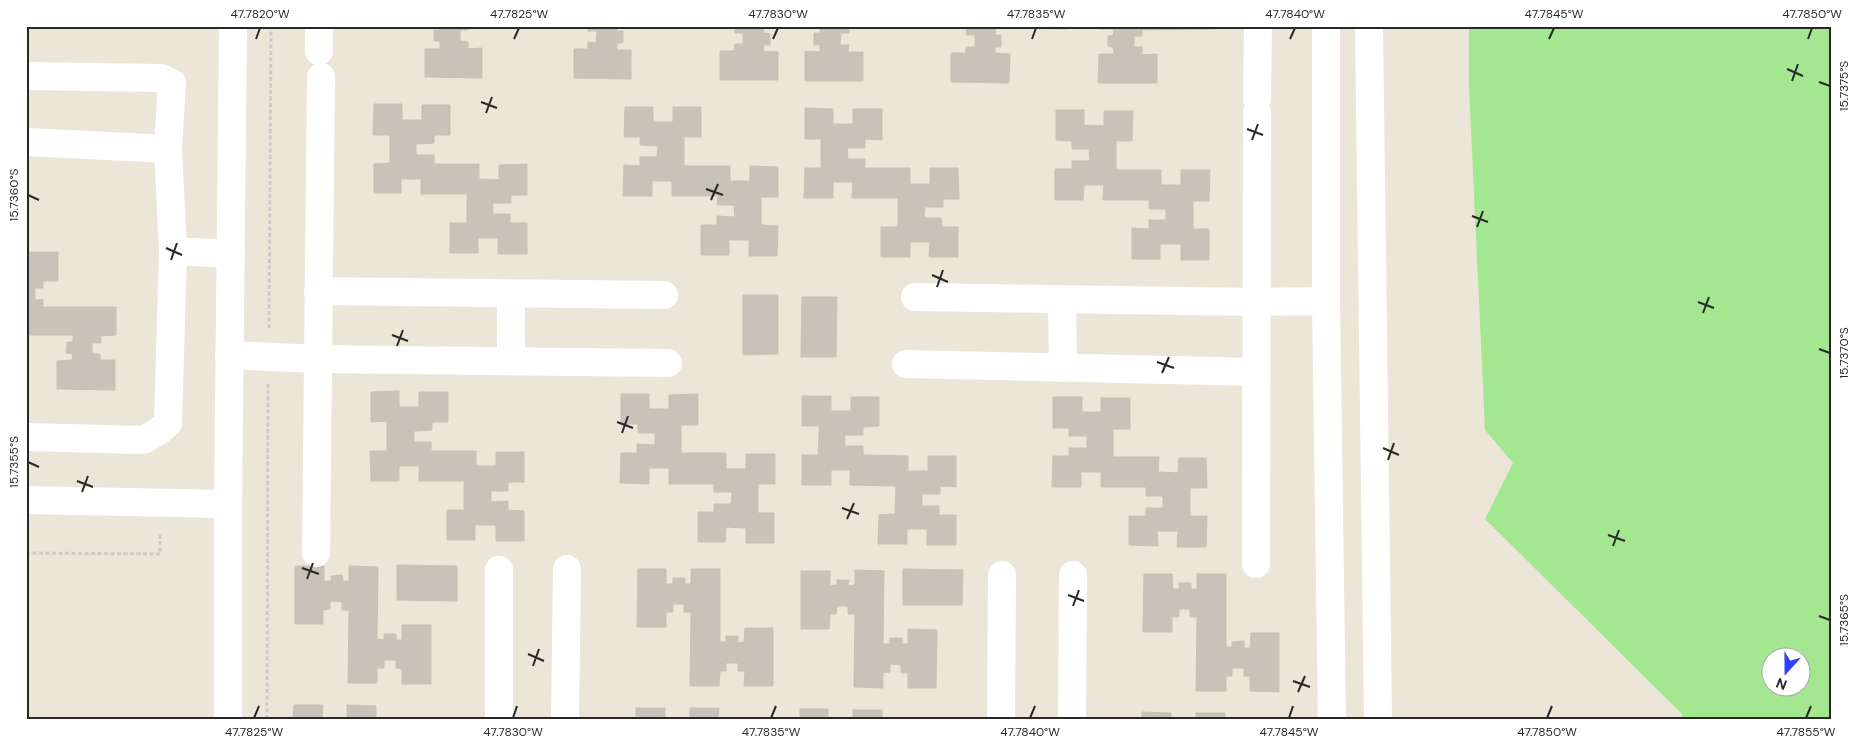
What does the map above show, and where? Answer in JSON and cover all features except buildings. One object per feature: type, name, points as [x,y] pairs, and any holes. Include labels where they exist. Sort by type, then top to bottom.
[{"type":"street","points":[[228,719],[229,355],[234,26]]},
{"type":"street","points":[[1256,564],[1258,26]]},
{"type":"street","points":[[1326,26],[1326,301],[1332,719]]},
{"type":"street","points":[[1369,26],[1378,719]]},
{"type":"street","points":[[316,553],[319,51]]},
{"type":"street","points":[[26,76],[161,78],[172,83],[168,149],[173,252],[168,423],[144,440],[26,437]]},
{"type":"street","points":[[26,142],[168,149]]},
{"type":"street","points":[[173,252],[231,254]]},
{"type":"street","points":[[318,291],[664,295]]},
{"type":"street","points":[[511,294],[511,360]]},
{"type":"street","points":[[915,297],[1256,302],[1326,301]]},
{"type":"street","points":[[1062,300],[1063,367]]},
{"type":"street","points":[[229,355],[668,363]]},
{"type":"street","points":[[906,364],[1256,372]]},
{"type":"street","points":[[26,500],[228,504]]},
{"type":"street","points":[[499,570],[499,719]]},
{"type":"street","points":[[565,719],[567,570]]},
{"type":"street","points":[[1001,719],[1002,575]]},
{"type":"street","points":[[1072,719],[1074,575]]},
{"type":"path","points":[[26,553],[160,554],[160,531],[170,532]]},
{"type":"green space","points":[[1469,26],[1832,26],[1832,719],[1681,719],[1682,714],[1485,519],[1513,463],[1485,430],[1469,87]]}]
